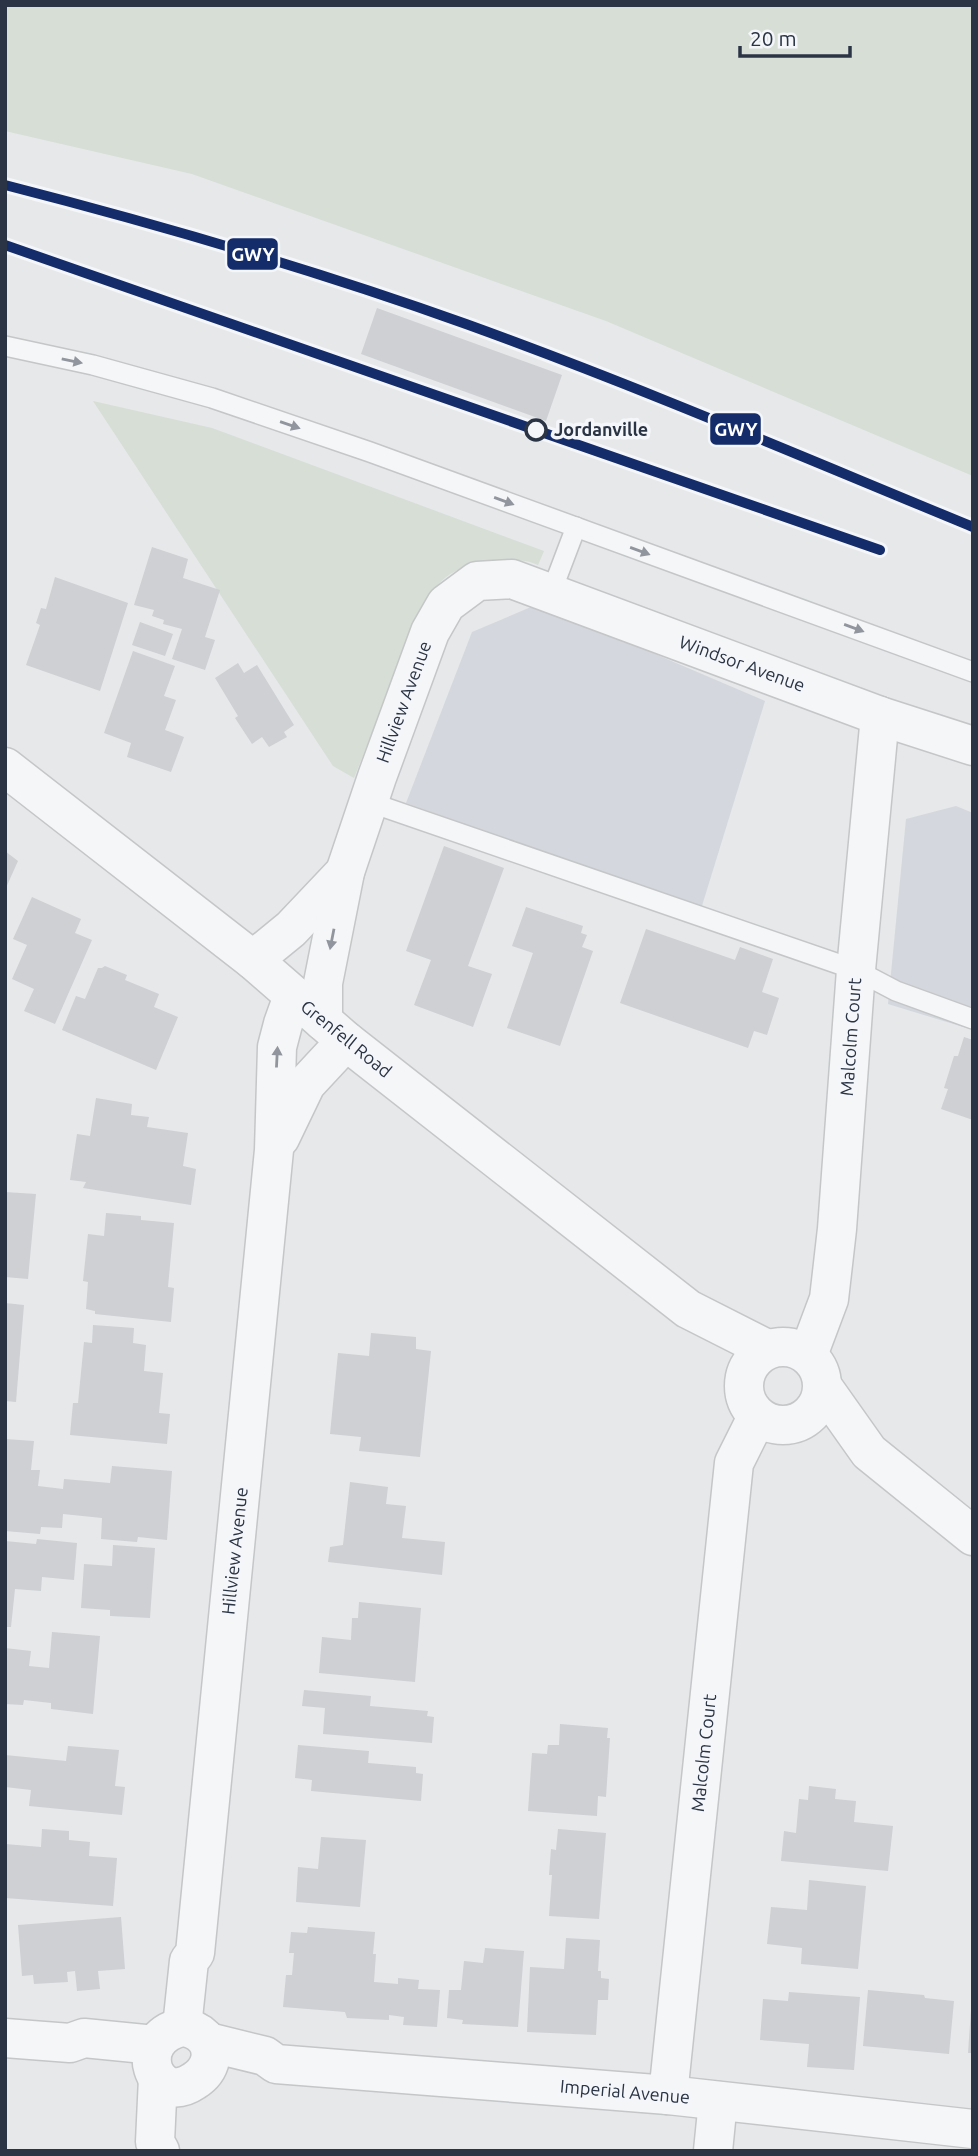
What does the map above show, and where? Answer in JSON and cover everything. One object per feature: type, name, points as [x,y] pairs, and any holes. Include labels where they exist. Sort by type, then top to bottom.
[{"type":"street","name":"Windsor Avenue","points":[[512,579],[880,716],[973,746]]},
{"type":"street","name":"Hillview Avenue","points":[[274,1150],[334,1031],[323,983],[345,872],[430,632],[446,604],[477,581],[512,579]]},
{"type":"street","name":"Malcolm Court","points":[[816,1371],[829,1299],[837,1229],[856,970],[880,716]]},
{"type":"street","name":"Grenfell Road","points":[[5,767],[253,960],[334,1031],[756,1363]]},
{"type":"street","name":"Hillview Avenue","points":[[253,960],[291,929],[345,872]]},
{"type":"street","name":"Hillview Avenue","points":[[162,2151],[173,2141],[189,1961],[195,1953],[274,1150],[277,1047],[293,996]]},
{"type":"street","points":[[816,1371],[820,1399],[807,1418],[796,1423],[769,1423],[757,1417],[745,1399],[743,1388],[756,1363],[789,1347],[816,1371],[869,1451],[973,1536]]},
{"type":"street","name":"Malcolm Court","points":[[668,2095],[734,1463],[757,1417]]},
{"type":"street","points":[[796,1423],[869,1451]]},
{"type":"street","name":"Imperial Avenue","points":[[5,2038],[70,2043],[78,2053],[265,2056],[276,2064],[668,2095],[973,2129]]},
{"type":"street","points":[[713,2151],[718,2101]]},
{"type":"lane","points":[[5,346],[93,365],[212,398],[370,452],[973,671]]},
{"type":"lane","points":[[551,593],[576,527]]},
{"type":"lane","points":[[369,802],[856,970],[896,991],[973,1019]]},
{"type":"shaded area","points":[[5,5],[973,5],[973,476],[606,321],[192,174],[5,131]]},
{"type":"shaded area","points":[[93,401],[212,428],[544,551],[538,565],[515,560],[475,564],[455,571],[438,584],[423,605],[354,778],[333,766]]},
{"type":"shaded area","points":[[538,604],[765,701],[701,909],[406,803],[472,632]]},
{"type":"shaded area","points":[[956,806],[973,813],[973,1030],[888,1004],[906,819]]},
{"type":"building","points":[[377,308],[562,375],[546,421],[361,354]]},
{"type":"building","points":[[152,547],[188,559],[183,578],[220,590],[205,637],[215,640],[205,670],[172,659],[182,629],[163,624],[164,620],[152,616],[154,610],[134,605]]},
{"type":"building","points":[[55,577],[128,603],[100,691],[26,665],[40,625],[36,623],[41,608],[46,609]]},
{"type":"building","points":[[140,622],[173,634],[165,656],[132,645]]},
{"type":"building","points":[[133,651],[175,666],[164,696],[176,700],[165,730],[184,737],[171,772],[127,757],[131,743],[104,733]]},
{"type":"building","points":[[238,663],[244,673],[257,665],[294,725],[284,732],[287,737],[269,747],[262,737],[252,744],[235,718],[238,716],[215,678]]},
{"type":"building","points":[[444,846],[504,868],[468,966],[492,974],[473,1027],[414,1005],[431,960],[406,951]]},
{"type":"building","points":[[5,851],[18,861],[5,890]]},
{"type":"building","points":[[32,897],[81,919],[75,933],[92,940],[55,1024],[24,1011],[34,989],[12,979],[27,945],[13,939]]},
{"type":"building","points":[[526,907],[583,926],[581,933],[587,935],[582,947],[593,951],[560,1046],[507,1028],[533,953],[512,946]]},
{"type":"building","points":[[646,929],[735,960],[740,947],[773,959],[762,992],[779,998],[767,1035],[754,1031],[748,1048],[620,1003]]},
{"type":"building","points":[[105,966],[127,975],[125,980],[159,994],[154,1007],[178,1017],[156,1070],[62,1030],[76,996],[85,999],[98,968]]},
{"type":"building","points":[[964,1037],[973,1040],[973,1120],[941,1109],[954,1056],[958,1056]]},
{"type":"building","points":[[96,1098],[132,1104],[131,1115],[149,1117],[147,1127],[188,1133],[183,1166],[196,1169],[191,1205],[83,1188],[86,1182],[70,1180],[77,1134],[90,1136]]},
{"type":"building","points":[[5,1192],[36,1194],[28,1279],[5,1277]]},
{"type":"building","points":[[106,1213],[141,1216],[141,1220],[174,1223],[168,1287],[174,1288],[171,1322],[95,1314],[95,1311],[86,1309],[88,1282],[83,1281],[88,1234],[104,1236]]},
{"type":"building","points":[[5,1303],[24,1305],[16,1402],[5,1401]]},
{"type":"building","points":[[93,1325],[134,1328],[133,1343],[146,1345],[144,1371],[163,1373],[159,1413],[170,1414],[167,1444],[70,1435],[73,1403],[78,1403],[84,1342],[92,1343]]},
{"type":"building","points":[[371,1333],[416,1337],[416,1349],[431,1351],[420,1457],[359,1451],[361,1437],[330,1434],[338,1353],[369,1356]]},
{"type":"building","points":[[5,1439],[34,1441],[31,1470],[40,1470],[38,1486],[63,1489],[64,1479],[110,1483],[112,1466],[172,1471],[167,1540],[138,1537],[137,1542],[101,1539],[102,1518],[63,1514],[62,1528],[41,1527],[40,1534],[5,1531]]},
{"type":"building","points":[[350,1482],[388,1487],[386,1504],[406,1506],[402,1538],[445,1542],[442,1575],[328,1562],[330,1547],[343,1545]]},
{"type":"building","points":[[37,1539],[77,1543],[74,1580],[42,1577],[41,1591],[15,1589],[11,1627],[5,1627],[5,1541],[36,1544]]},
{"type":"building","points":[[113,1545],[155,1548],[150,1618],[110,1616],[110,1610],[81,1608],[84,1564],[112,1566]]},
{"type":"building","points":[[359,1602],[421,1608],[415,1682],[319,1673],[322,1637],[351,1640],[352,1618],[358,1618]]},
{"type":"building","points":[[52,1632],[100,1636],[93,1714],[51,1709],[51,1703],[24,1700],[23,1705],[5,1704],[5,1648],[31,1651],[29,1666],[49,1668]]},
{"type":"building","points":[[304,1690],[371,1696],[370,1706],[428,1711],[427,1716],[434,1717],[432,1743],[323,1734],[325,1708],[302,1706]]},
{"type":"building","points":[[560,1724],[608,1728],[607,1738],[610,1738],[606,1797],[598,1796],[597,1816],[528,1811],[532,1753],[547,1754],[548,1745],[559,1745]]},
{"type":"building","points":[[298,1745],[369,1751],[368,1763],[416,1767],[416,1773],[423,1774],[421,1801],[311,1791],[312,1780],[295,1778]]},
{"type":"building","points":[[68,1746],[119,1750],[115,1786],[125,1787],[122,1815],[29,1806],[31,1790],[5,1787],[5,1755],[66,1761]]},
{"type":"building","points":[[809,1786],[836,1789],[835,1799],[856,1801],[854,1822],[893,1826],[888,1871],[781,1861],[784,1831],[796,1833],[799,1799],[808,1800]]},
{"type":"building","points":[[42,1829],[69,1831],[69,1840],[90,1842],[89,1856],[117,1858],[113,1906],[5,1898],[5,1844],[41,1847]]},
{"type":"building","points":[[558,1829],[606,1833],[599,1919],[549,1916],[551,1849],[556,1850]]},
{"type":"building","points":[[321,1837],[366,1840],[360,1907],[296,1902],[298,1867],[318,1869]]},
{"type":"building","points":[[809,1880],[866,1886],[858,1969],[801,1964],[802,1948],[767,1944],[771,1907],[807,1910]]},
{"type":"building","points":[[121,1917],[125,1969],[98,1971],[100,1989],[77,1991],[75,1971],[67,1972],[68,1982],[34,1984],[33,1975],[22,1976],[18,1925]]},
{"type":"building","points":[[308,1927],[375,1932],[374,1982],[398,1984],[398,1978],[419,1980],[418,1989],[440,1990],[437,2027],[403,2025],[404,2017],[389,2015],[389,2020],[347,2018],[345,2012],[283,2007],[286,1975],[292,1975],[294,1953],[289,1953],[291,1932],[307,1933]]},
{"type":"building","points":[[566,1938],[600,1940],[598,1971],[601,1971],[601,1978],[609,1979],[608,2000],[598,2000],[596,2035],[527,2032],[530,1967],[564,1969]]},
{"type":"building","points":[[485,1948],[524,1951],[518,2027],[462,2024],[463,2020],[447,2018],[449,1990],[461,1990],[464,1961],[483,1963]]},
{"type":"building","points":[[868,1990],[924,1995],[925,1998],[954,2001],[949,2054],[863,2046]]},
{"type":"building","points":[[789,1992],[860,1997],[854,2070],[807,2067],[809,2044],[760,2040],[763,1999],[788,2001]]},
{"type":"building","points":[[971,2010],[973,2053],[968,2053]]},
{"type":"transit line","name":"GWY","points":[[5,185],[237,249],[466,324],[658,397],[973,527]]},
{"type":"transit line","name":"GWY","points":[[5,245],[880,550]]},
{"type":"place","name":"Jordanville","points":[[536,430]]}]
